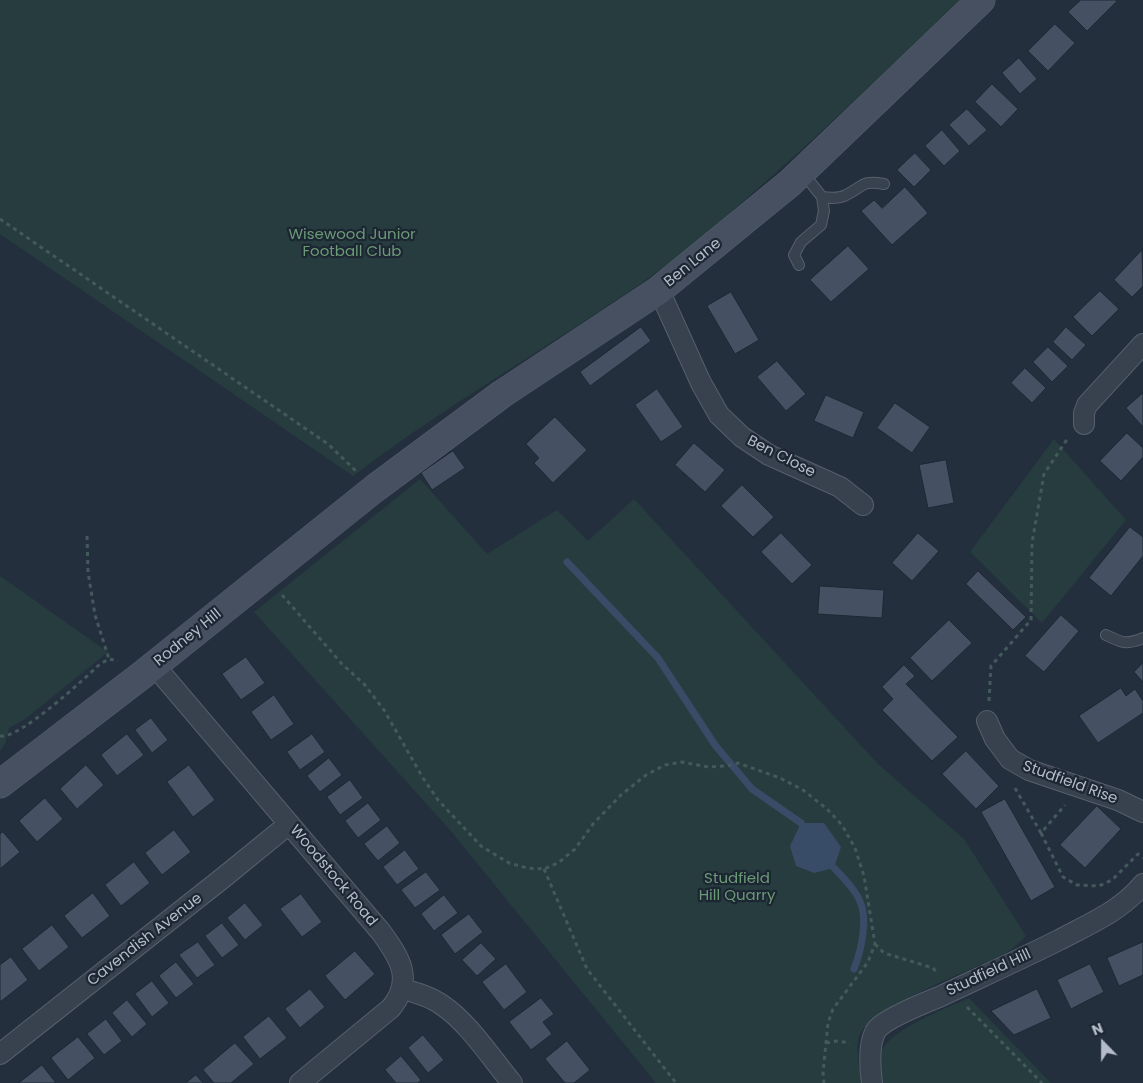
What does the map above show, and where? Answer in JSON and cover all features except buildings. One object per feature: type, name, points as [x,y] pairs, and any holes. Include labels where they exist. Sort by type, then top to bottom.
[{"type":"street","name":"Ben Lane","points":[[374,489],[502,394],[659,290],[802,172],[981,0]]},
{"type":"street","name":"Ben Close","points":[[659,290],[701,383],[719,415],[742,437],[769,455],[840,487],[863,505]]},
{"type":"street","points":[[1084,424],[1084,413],[1087,405],[1143,344]]},
{"type":"street","name":"Rodney Hill","points":[[0,784],[148,670],[374,489]]},
{"type":"street","name":"Woodstock Road","points":[[148,670],[289,824],[381,932],[395,952],[402,971],[403,989]]},
{"type":"street","name":"Studfield Rise","points":[[987,721],[995,739],[1010,759],[1029,770],[1080,786],[1118,800],[1143,812]]},
{"type":"street","name":"Cavendish Avenue","points":[[0,1054],[289,824]]},
{"type":"street","name":"Studfield Hill","points":[[872,1083],[870,1071],[872,1038],[879,1027],[904,1012],[1092,923],[1121,907],[1143,884]]},
{"type":"street","points":[[300,1083],[391,1008],[398,1000],[403,989],[427,996],[443,1005],[473,1035],[512,1083]]},
{"type":"lane","points":[[799,265],[794,255],[801,242],[821,225],[824,211],[822,197],[802,172]]},
{"type":"lane","points":[[822,197],[835,198],[846,196],[858,187],[870,182],[884,184]]},
{"type":"lane","points":[[1106,635],[1120,643],[1131,643],[1143,638]]},
{"type":"path","points":[[0,219],[328,444],[374,489]]},
{"type":"path","points":[[987,721],[991,666],[1031,620],[1032,543],[1044,474],[1066,440],[1084,424]]},
{"type":"path","points":[[88,536],[88,572],[95,615],[110,659]]},
{"type":"path","points":[[265,575],[342,664],[364,684],[384,710],[423,778],[438,800],[481,846],[510,863],[527,868],[544,869],[558,863],[575,849],[598,818],[621,795],[646,775],[665,765],[682,762],[708,767],[738,763],[780,778],[803,790],[827,809],[842,825],[855,848],[864,876],[875,944],[868,962],[834,1009],[828,1023],[823,1072],[824,1083]]},
{"type":"path","points":[[0,736],[4,737],[15,732],[38,717],[100,664],[110,659],[148,670]]},
{"type":"path","points":[[1010,759],[1005,776],[1018,792],[1063,877],[1077,885],[1099,886],[1112,880],[1138,854],[1143,858]]},
{"type":"path","points":[[1041,833],[1080,786]]},
{"type":"path","points":[[544,869],[588,969],[676,1083]]},
{"type":"path","points":[[875,944],[884,953],[933,968],[951,991]]},
{"type":"path","points":[[968,1009],[1042,1083]]},
{"type":"green space","name":"Wisewood Junior Football Club","points":[[0,0],[961,0],[801,150],[682,254],[600,311],[434,419],[353,476],[0,234]]},
{"type":"green space","points":[[1054,439],[1126,520],[1042,623],[970,552]]},
{"type":"green space","name":"Studfield Hill Quarry","points":[[420,479],[487,554],[557,510],[588,541],[634,499],[878,764],[964,839],[1026,936],[1006,953],[902,1001],[867,1025],[858,1042],[858,1060],[862,1083],[656,1083],[450,830],[254,612]]},
{"type":"green space","points":[[0,576],[108,652],[24,720],[9,728],[5,744],[0,751]]},
{"type":"green space","points":[[969,998],[1051,1083],[879,1083],[879,1062],[884,1046],[904,1029],[918,1021]]},
{"type":"water","points":[[801,823],[824,823],[841,847],[834,868],[814,873],[796,866],[790,846]]},
{"type":"waterway","points":[[567,562],[658,658],[715,745],[752,789],[801,823]]},
{"type":"waterway","points":[[834,868],[854,890],[862,907],[863,934],[854,969]]}]
